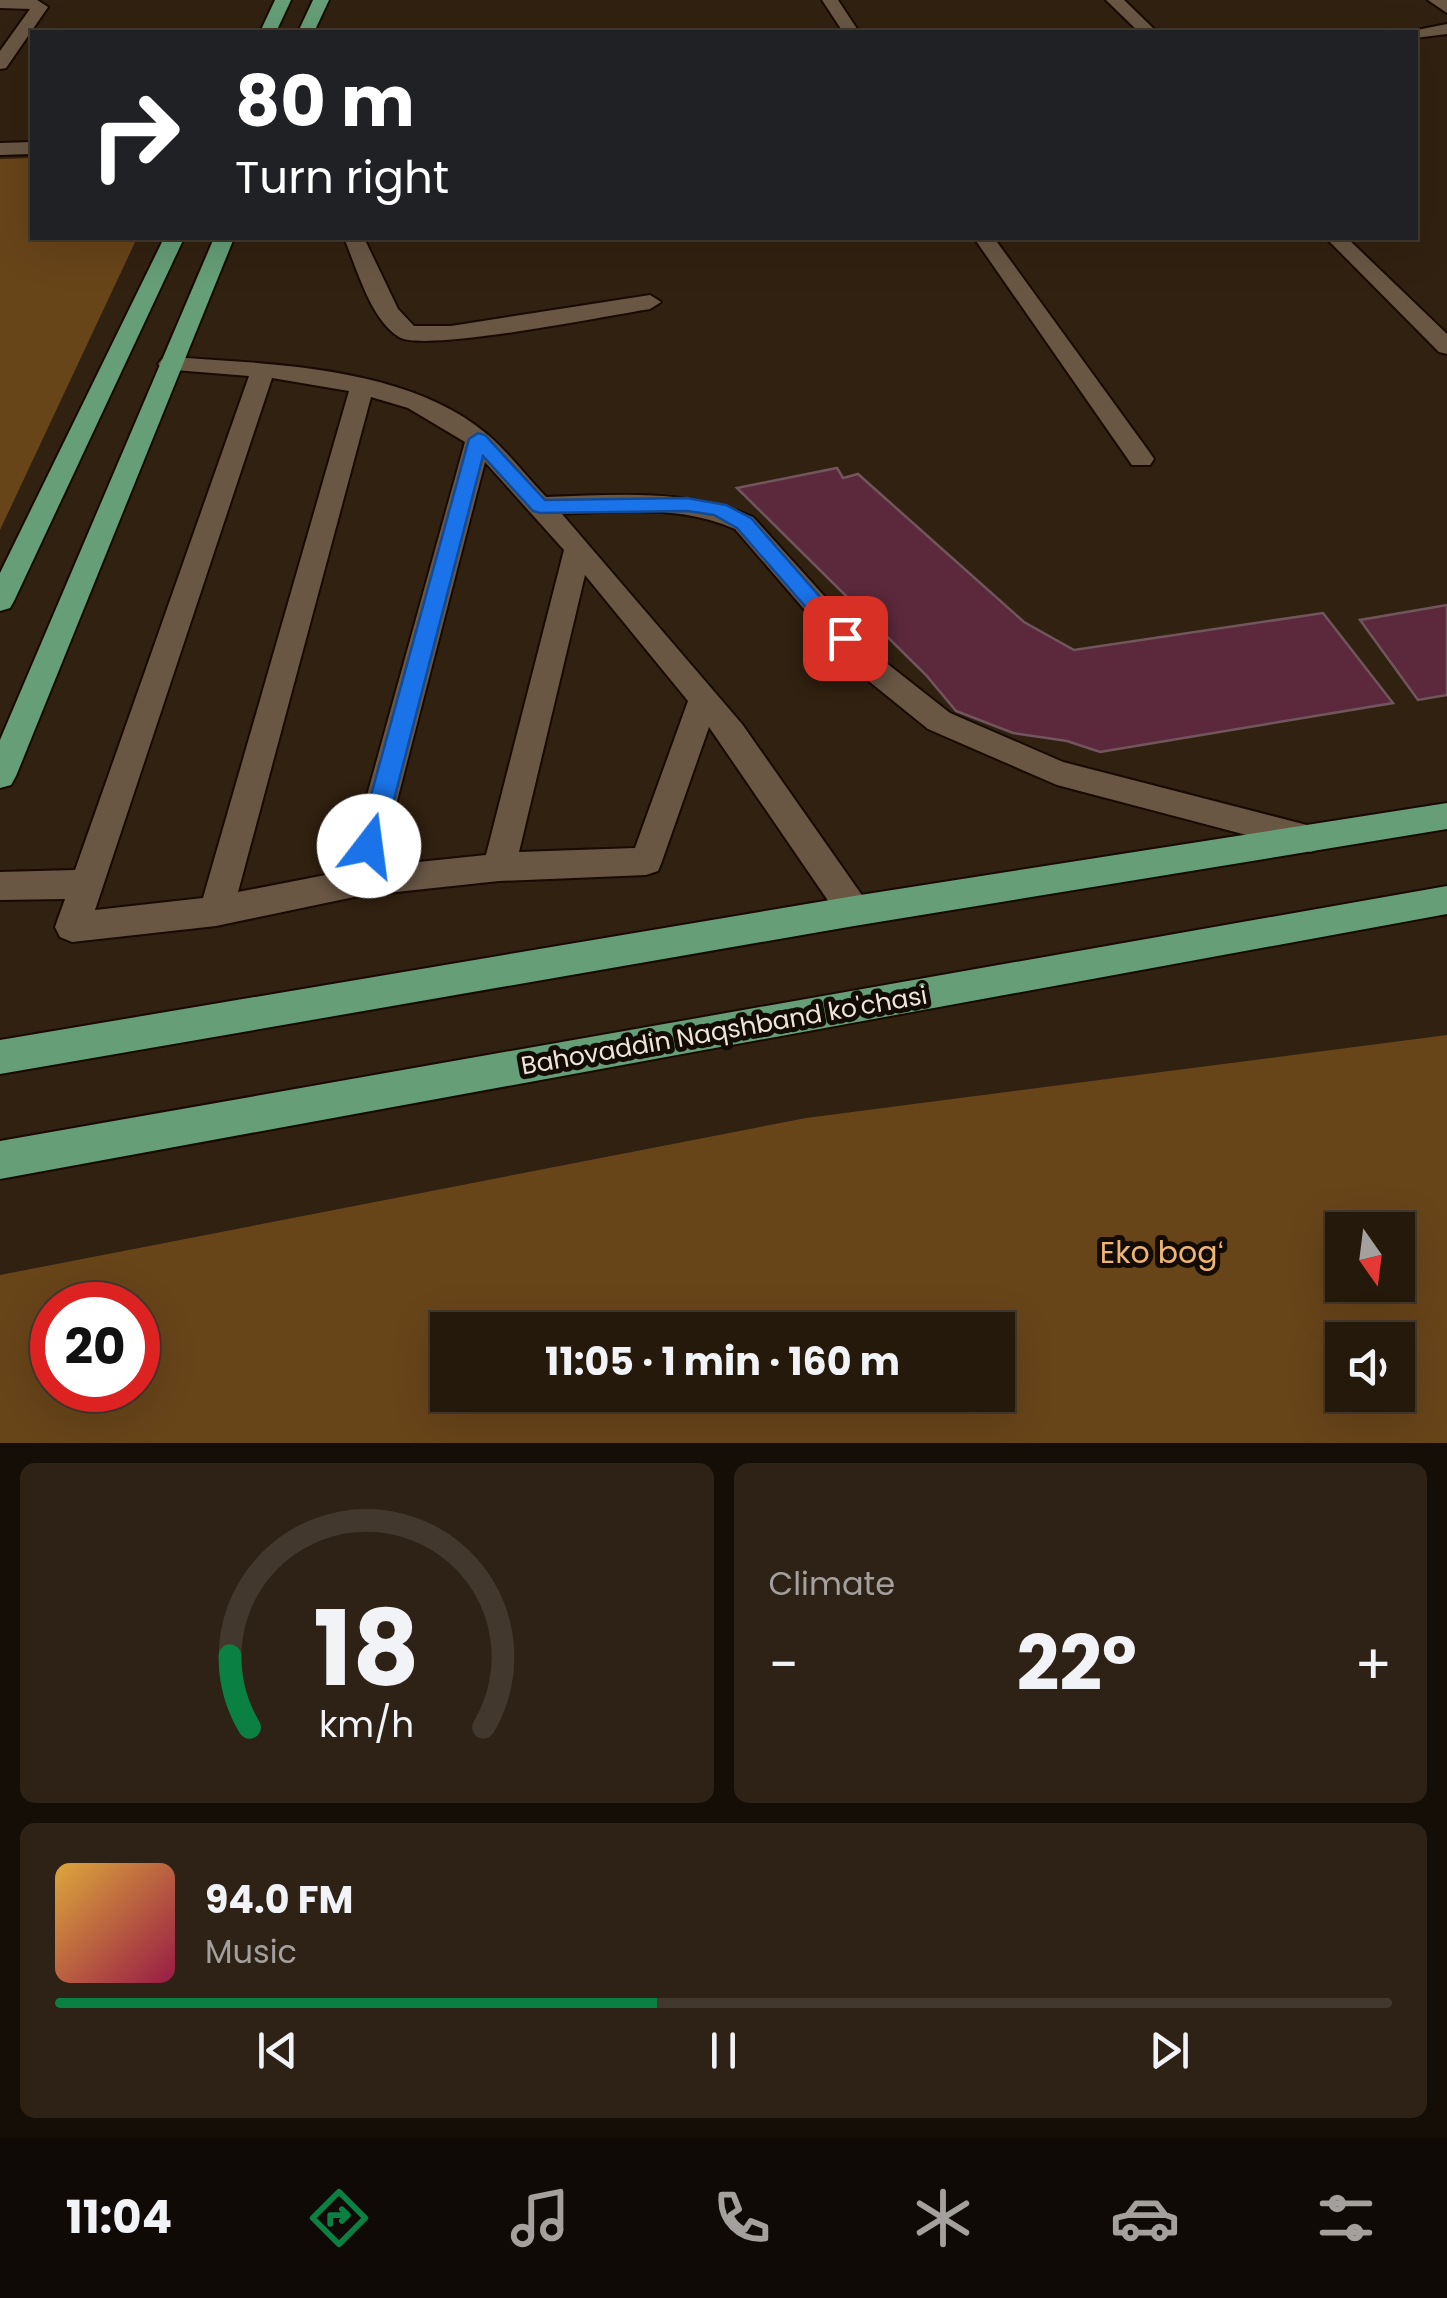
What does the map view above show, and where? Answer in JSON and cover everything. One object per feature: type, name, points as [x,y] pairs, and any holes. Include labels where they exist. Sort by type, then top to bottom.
[{"type":"main road","points":[[269,30],[284,0]]},
{"type":"main road","points":[[307,30],[321,0]]},
{"type":"main road","points":[[0,600],[173,240]]},
{"type":"main road","points":[[0,776],[223,240]]},
{"type":"main road","points":[[0,1056],[1447,816]]},
{"type":"main road","name":"Bahovaddin Naqshband ko'chasi","points":[[0,1160],[1447,900]]},
{"type":"street","points":[[830,0],[850,30]]},
{"type":"street","points":[[1114,0],[1146,30]]},
{"type":"street","points":[[1436,0],[1447,8]]},
{"type":"street","points":[[0,3],[40,7],[0,64]]},
{"type":"street","points":[[1418,33],[1447,29]]},
{"type":"street","points":[[0,149],[30,148]]},
{"type":"street","points":[[355,240],[388,312],[408,333],[451,333],[650,302]]},
{"type":"street","points":[[985,240],[1141,459]]},
{"type":"street","points":[[1338,240],[1447,348]]},
{"type":"street","points":[[170,364],[262,370],[362,386],[417,402],[478,439],[578,548],[732,732],[854,912]]},
{"type":"street","points":[[262,370],[72,927],[216,911],[360,882],[500,867],[646,860],[704,699]]},
{"type":"street","points":[[216,911],[362,386]]},
{"type":"street","points":[[360,882],[478,439]]},
{"type":"street","points":[[540,506],[687,504],[719,510],[744,523],[870,666],[940,721],[1057,772],[1311,839]]},
{"type":"street","points":[[500,867],[578,548]]},
{"type":"street","points":[[0,886],[87,884]]},
{"type":"green space","points":[[30,158],[30,240],[136,240],[0,530],[0,159]]},
{"type":"green space","name":"Eko bogʻ","points":[[1447,1035],[1447,1443],[0,1443],[0,1275],[806,1118]]},
{"type":"building","points":[[837,468],[843,478],[858,474],[1024,622],[1074,650],[1323,613],[1393,703],[1100,752],[1067,741],[1013,733],[956,711],[926,675],[737,488]]},
{"type":"building","points":[[1447,605],[1447,695],[1418,700],[1360,620]]},
{"type":"route","points":[[369,846],[478,439],[540,506],[687,504],[719,510],[744,523],[845,638]]}]
